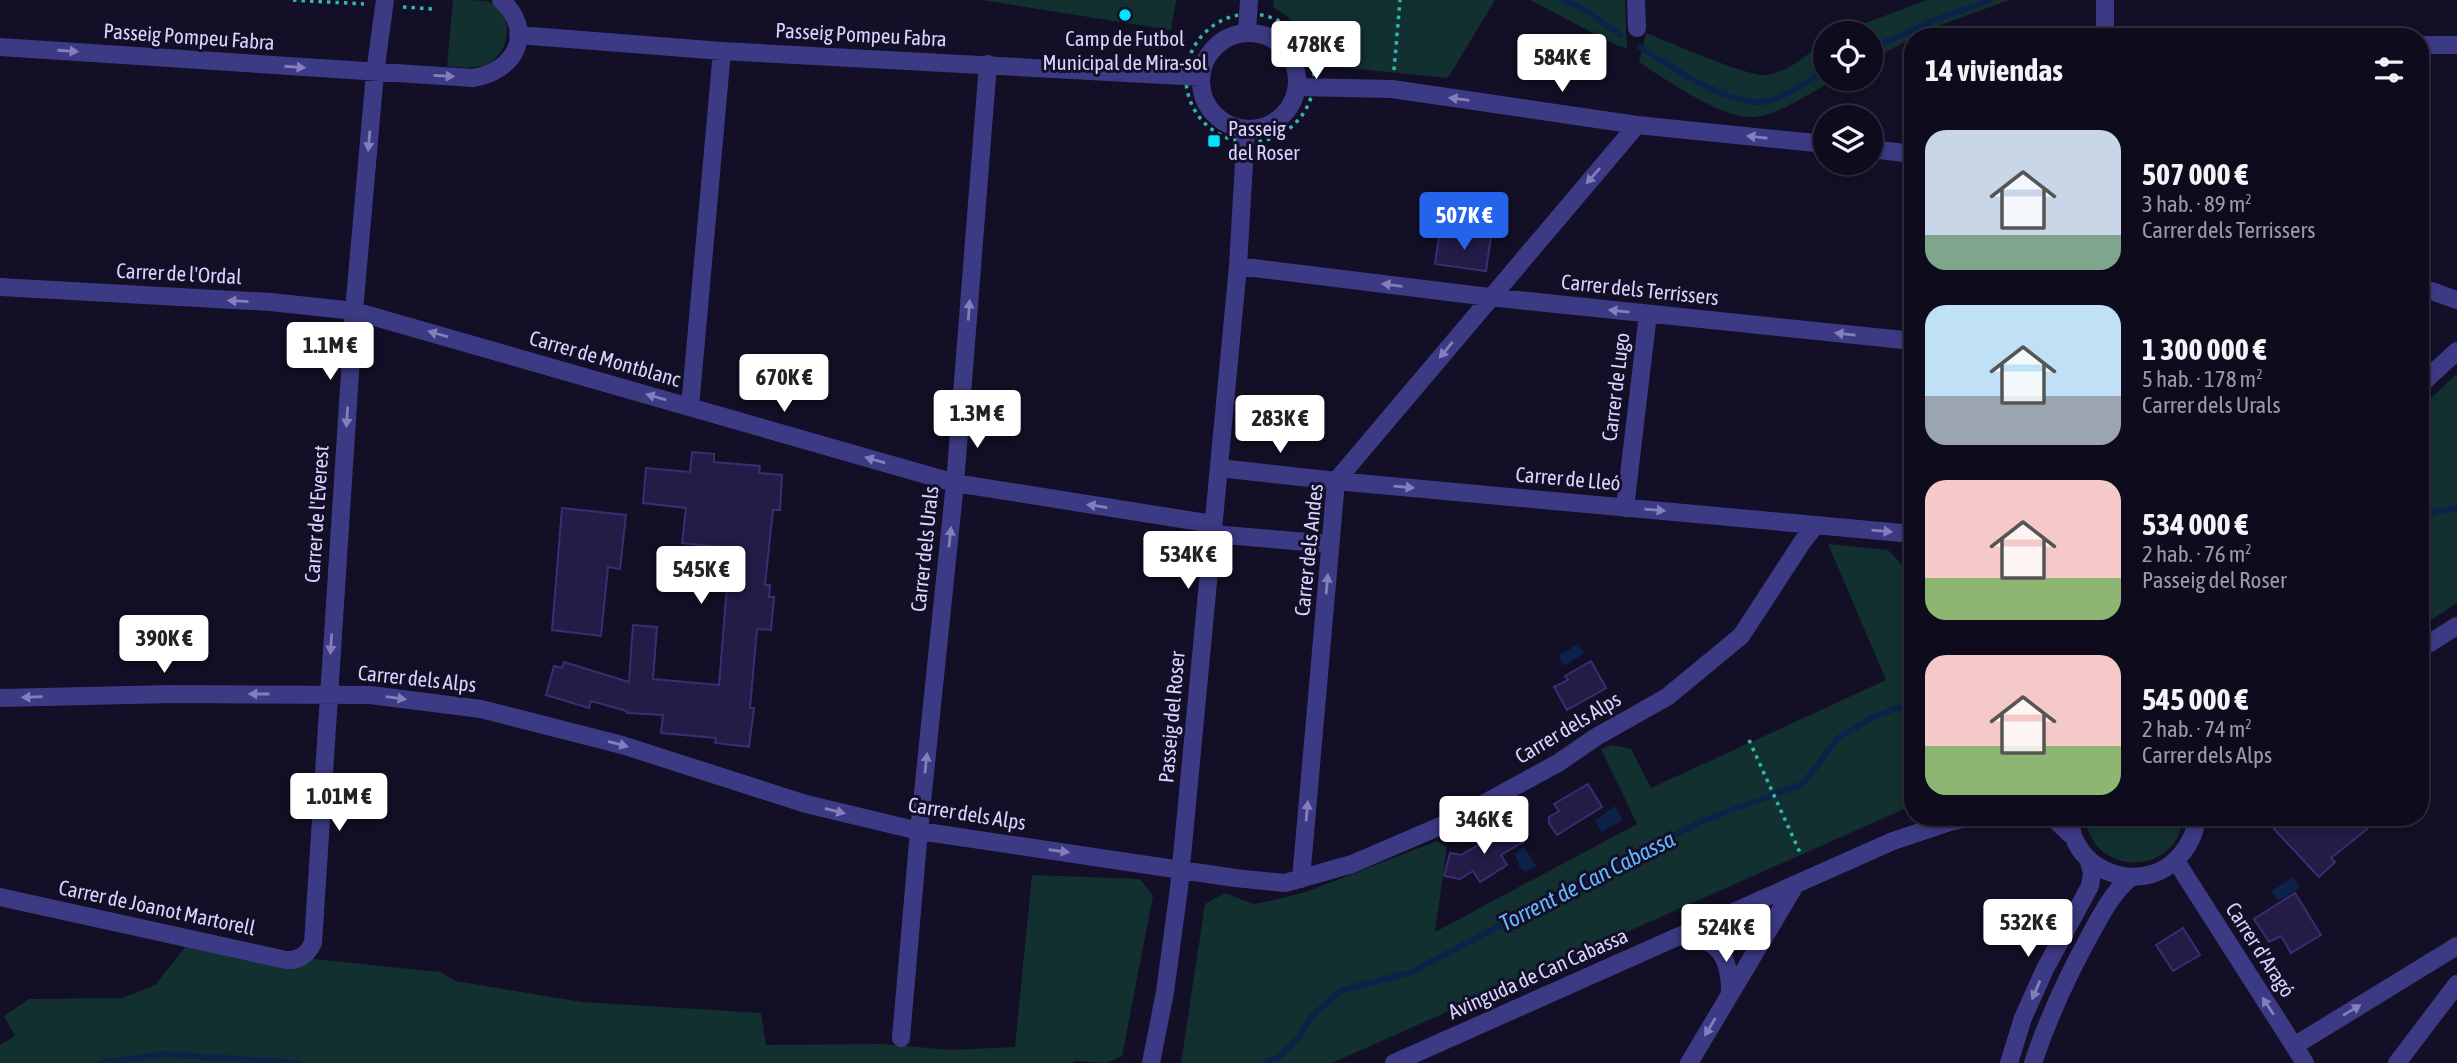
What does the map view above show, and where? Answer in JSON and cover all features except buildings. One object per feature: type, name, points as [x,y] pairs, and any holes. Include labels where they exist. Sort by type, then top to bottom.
[{"type":"street","points":[[375,73],[384,0]]},
{"type":"street","points":[[501,0],[518,23],[519,35]]},
{"type":"street","points":[[1636,0],[1637,28]]},
{"type":"street","points":[[2105,0],[2105,28]]},
{"type":"street","points":[[1247,32],[1249,7]]},
{"type":"street","points":[[1247,32],[1267,36],[1285,48],[1305,87],[1274,122],[1246,136],[1212,112],[1194,76],[1220,41],[1247,32]]},
{"type":"street","name":"Passeig Pompeu Fabra","points":[[0,47],[473,78],[499,71],[516,47],[519,35],[722,51],[1194,76]]},
{"type":"street","points":[[2429,45],[2457,45]]},
{"type":"street","points":[[690,407],[722,51]]},
{"type":"street","name":"Carrer dels Urals","points":[[901,1038],[919,831],[955,483],[988,64]]},
{"type":"street","name":"Carrer de l'Everest","points":[[304,956],[313,943],[315,931],[354,311],[375,73]]},
{"type":"street","points":[[1305,87],[1392,89],[1637,125],[1813,143]]},
{"type":"street","name":"Carrer dels Andes","points":[[1301,878],[1336,481],[1637,125]]},
{"type":"street","name":"Passeig del Roser","points":[[1150,1061],[1165,992],[1181,869],[1238,266],[1246,136]]},
{"type":"street","points":[[1883,150],[1904,152]]},
{"type":"street","name":"Carrer dels Terrissers","points":[[1238,266],[1489,297],[1904,340]]},
{"type":"street","name":"Carrer de l'Ordal","points":[[0,287],[271,302],[354,311]]},
{"type":"street","points":[[2429,290],[2457,300]]},
{"type":"street","name":"Carrer de Montblanc","points":[[354,311],[955,483],[1213,529],[1330,544]]},
{"type":"street","name":"Carrer de Lugo","points":[[1625,508],[1648,313]]},
{"type":"street","points":[[2429,377],[2457,351]]},
{"type":"street","name":"Carrer de Lleó","points":[[1219,468],[1904,533]]},
{"type":"street","name":"Carrer dels Alps","points":[[0,698],[328,694],[370,695],[481,709],[622,745],[806,804],[919,831],[1285,883],[1352,864],[1452,821],[1559,763],[1596,737],[1667,697],[1741,636],[1816,525]]},
{"type":"street","points":[[2429,643],[2457,626]]},
{"type":"street","name":"Avinguda de Can Cabassa","points":[[1394,1063],[1893,841],[1938,826]]},
{"type":"street","points":[[2009,1063],[2023,1018],[2045,969],[2090,886],[2092,873],[2089,862],[2071,826]]},
{"type":"street","points":[[2089,862],[2115,876],[2130,878],[2153,875],[2176,862],[2191,842],[2196,826]]},
{"type":"street","name":"Carrer d'Aragó","points":[[2176,862],[2305,1063]]},
{"type":"street","points":[[2033,1063],[2065,979],[2104,910],[2130,878]]},
{"type":"street","points":[[1689,1063],[1796,884]]},
{"type":"street","name":"Carrer de Joanot Martorell","points":[[0,897],[286,960],[304,956]]},
{"type":"street","points":[[1677,937],[1698,937],[1714,946],[1724,956],[1730,974],[1730,995]]},
{"type":"street","points":[[2294,1045],[2457,946]]},
{"type":"street","points":[[2397,1063],[2457,984]]},
{"type":"path","points":[[1392,89],[1400,0]]},
{"type":"path","points":[[1249,7],[1282,22],[1303,41],[1314,67],[1305,87],[1307,108],[1299,121],[1274,138],[1246,136],[1229,139],[1203,122],[1189,99],[1194,76],[1189,57],[1204,33],[1249,7]]},
{"type":"path","points":[[1749,740],[1801,855]]},
{"type":"green space","points":[[453,0],[486,1],[502,13],[507,33],[501,52],[494,60],[476,67],[447,66]]},
{"type":"green space","name":"Camp de Futbol Municipal de Mira-sol","points":[[981,0],[1176,0],[1171,30]]},
{"type":"green space","points":[[1274,0],[1495,0],[1448,78],[1318,65],[1307,39],[1289,18],[1273,7]]},
{"type":"green space","points":[[1530,0],[1625,0],[1627,48],[1616,45]]},
{"type":"green space","points":[[1927,0],[2009,0],[1932,28],[1904,28],[1904,42],[1883,54],[1883,21],[1871,21]]},
{"type":"green space","points":[[1646,33],[1725,65],[1765,75],[1790,67],[1813,49],[1813,91],[1815,91],[1775,112],[1754,117],[1741,116],[1695,97],[1639,62]]},
{"type":"green space","points":[[2457,374],[2457,603],[2429,621],[2429,400]]},
{"type":"green space","points":[[1828,544],[1888,550],[1904,567],[1904,809],[1332,1063],[1181,1063],[1205,904],[1225,893],[1253,904],[1274,900],[1306,892],[1437,841],[1447,847],[1435,932],[1637,824],[1601,749],[1612,745],[1631,749],[1651,788],[1886,680]]},
{"type":"green space","points":[[2088,826],[2180,826],[2178,836],[2168,850],[2154,859],[2137,862],[2120,860],[2104,852],[2092,838]]},
{"type":"green space","points":[[1032,875],[1140,879],[1153,896],[1122,1056],[1107,1063],[0,1063],[0,1045],[15,1036],[4,1016],[29,999],[122,998],[155,985],[186,946],[440,972],[456,981],[582,1002],[761,1013],[766,1045],[883,1044],[951,1050],[1015,1047]]},
{"type":"water","points":[[1578,644],[1584,653],[1565,666],[1558,656]]},
{"type":"water","points":[[1615,806],[1623,820],[1602,832],[1595,821]]},
{"type":"water","points":[[1524,847],[1536,866],[1525,872],[1519,868],[1514,854]]},
{"type":"water","points":[[2293,877],[2300,887],[2278,901],[2271,891]]},
{"type":"waterway","points":[[1564,0],[1584,9],[1621,35]]},
{"type":"waterway","points":[[1917,28],[1990,0]]},
{"type":"waterway","points":[[1883,43],[1904,34]]},
{"type":"waterway","points":[[1640,47],[1702,84],[1737,99],[1753,102],[1768,101],[1813,78]]},
{"type":"waterway","name":"Torrent de Can Cabassa","points":[[2429,513],[2457,508]]},
{"type":"waterway","name":"Torrent de Can Cabassa","points":[[1265,1063],[1277,1058],[1297,1040],[1313,1015],[1342,990],[1409,973],[1702,821],[1803,784],[1838,738],[1870,719],[1904,706]]},
{"type":"waterway","name":"Torrent de Can Cabassa","points":[[101,1063],[165,1054],[298,1063]]},
{"type":"place","name":"Camp de Futbol Municipal de Mira-sol","points":[[1125,15]]},
{"type":"place","name":"Passeig del Roser","points":[[1214,141]]}]
